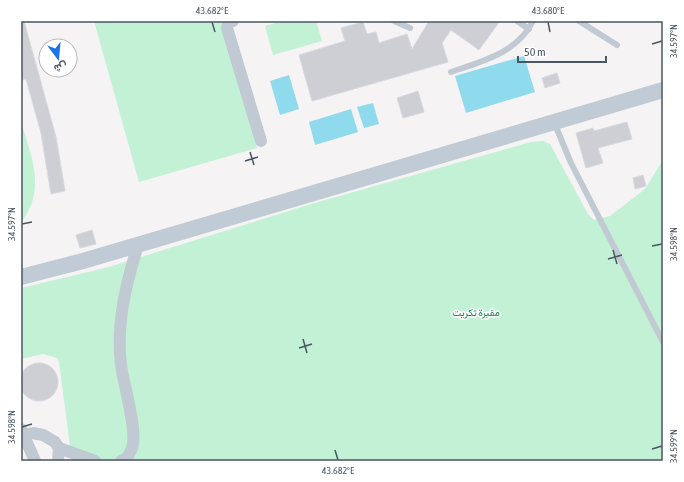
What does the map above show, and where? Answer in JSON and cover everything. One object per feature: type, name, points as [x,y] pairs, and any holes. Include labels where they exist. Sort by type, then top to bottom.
[{"type":"street","points":[[232,21],[228,23],[227,28],[261,141]]},
{"type":"street","points":[[21,276],[138,244],[663,90]]},
{"type":"street","points":[[121,461],[130,453],[133,436],[122,368],[120,333],[126,293],[138,244]]},
{"type":"street","points":[[23,431],[43,435],[55,442],[59,448],[96,461]]},
{"type":"street","points":[[23,431],[35,461]]},
{"type":"street","points":[[58,461],[59,448]]},
{"type":"lane","points":[[394,21],[410,28]]},
{"type":"lane","points":[[517,21],[529,29]]},
{"type":"lane","points":[[451,72],[506,52],[519,42],[534,21]]},
{"type":"lane","points":[[579,21],[617,45]]},
{"type":"lane","points":[[554,122],[572,163],[663,342]]},
{"type":"green space","points":[[94,21],[221,21],[257,148],[139,182]]},
{"type":"green space","points":[[283,21],[316,21],[322,41],[273,55],[265,26]]},
{"type":"green space","points":[[21,121],[32,160],[35,185],[29,210],[21,223]]},
{"type":"green space","name":"مقبرة تكريت","points":[[543,141],[550,144],[588,214],[594,220],[610,216],[645,189],[663,160],[663,461],[72,461],[59,362],[57,358],[43,354],[21,359],[21,288],[109,267],[311,204],[531,142]]},
{"type":"water","points":[[524,56],[535,92],[466,113],[455,76]]},
{"type":"water","points":[[289,75],[299,109],[280,115],[270,81]]},
{"type":"water","points":[[373,103],[379,124],[364,128],[357,107]]},
{"type":"water","points":[[351,109],[358,132],[315,145],[309,122]]},
{"type":"building","points":[[21,21],[24,21],[38,72],[38,78],[40,78],[56,137],[65,191],[51,194],[41,133],[26,79],[23,80],[21,73]]},
{"type":"building","points":[[429,21],[500,21],[479,50],[451,30],[442,43],[448,62],[312,101],[299,55],[345,41],[341,28],[363,22],[367,34],[376,32],[379,43],[407,34],[412,49]]},
{"type":"building","points":[[557,73],[560,83],[545,88],[542,78]]},
{"type":"building","points":[[418,91],[424,112],[403,118],[397,98]]},
{"type":"building","points":[[627,122],[632,139],[598,148],[603,163],[586,168],[576,133],[593,128],[594,131]]},
{"type":"building","points":[[643,175],[646,186],[635,189],[633,178]]},
{"type":"building","points":[[92,230],[96,244],[80,248],[76,235]]},
{"type":"building","points":[[35,363],[43,363],[53,368],[57,375],[57,389],[53,396],[43,401],[35,401],[25,396],[23,393],[20,386],[20,378],[25,368],[28,366]]}]
